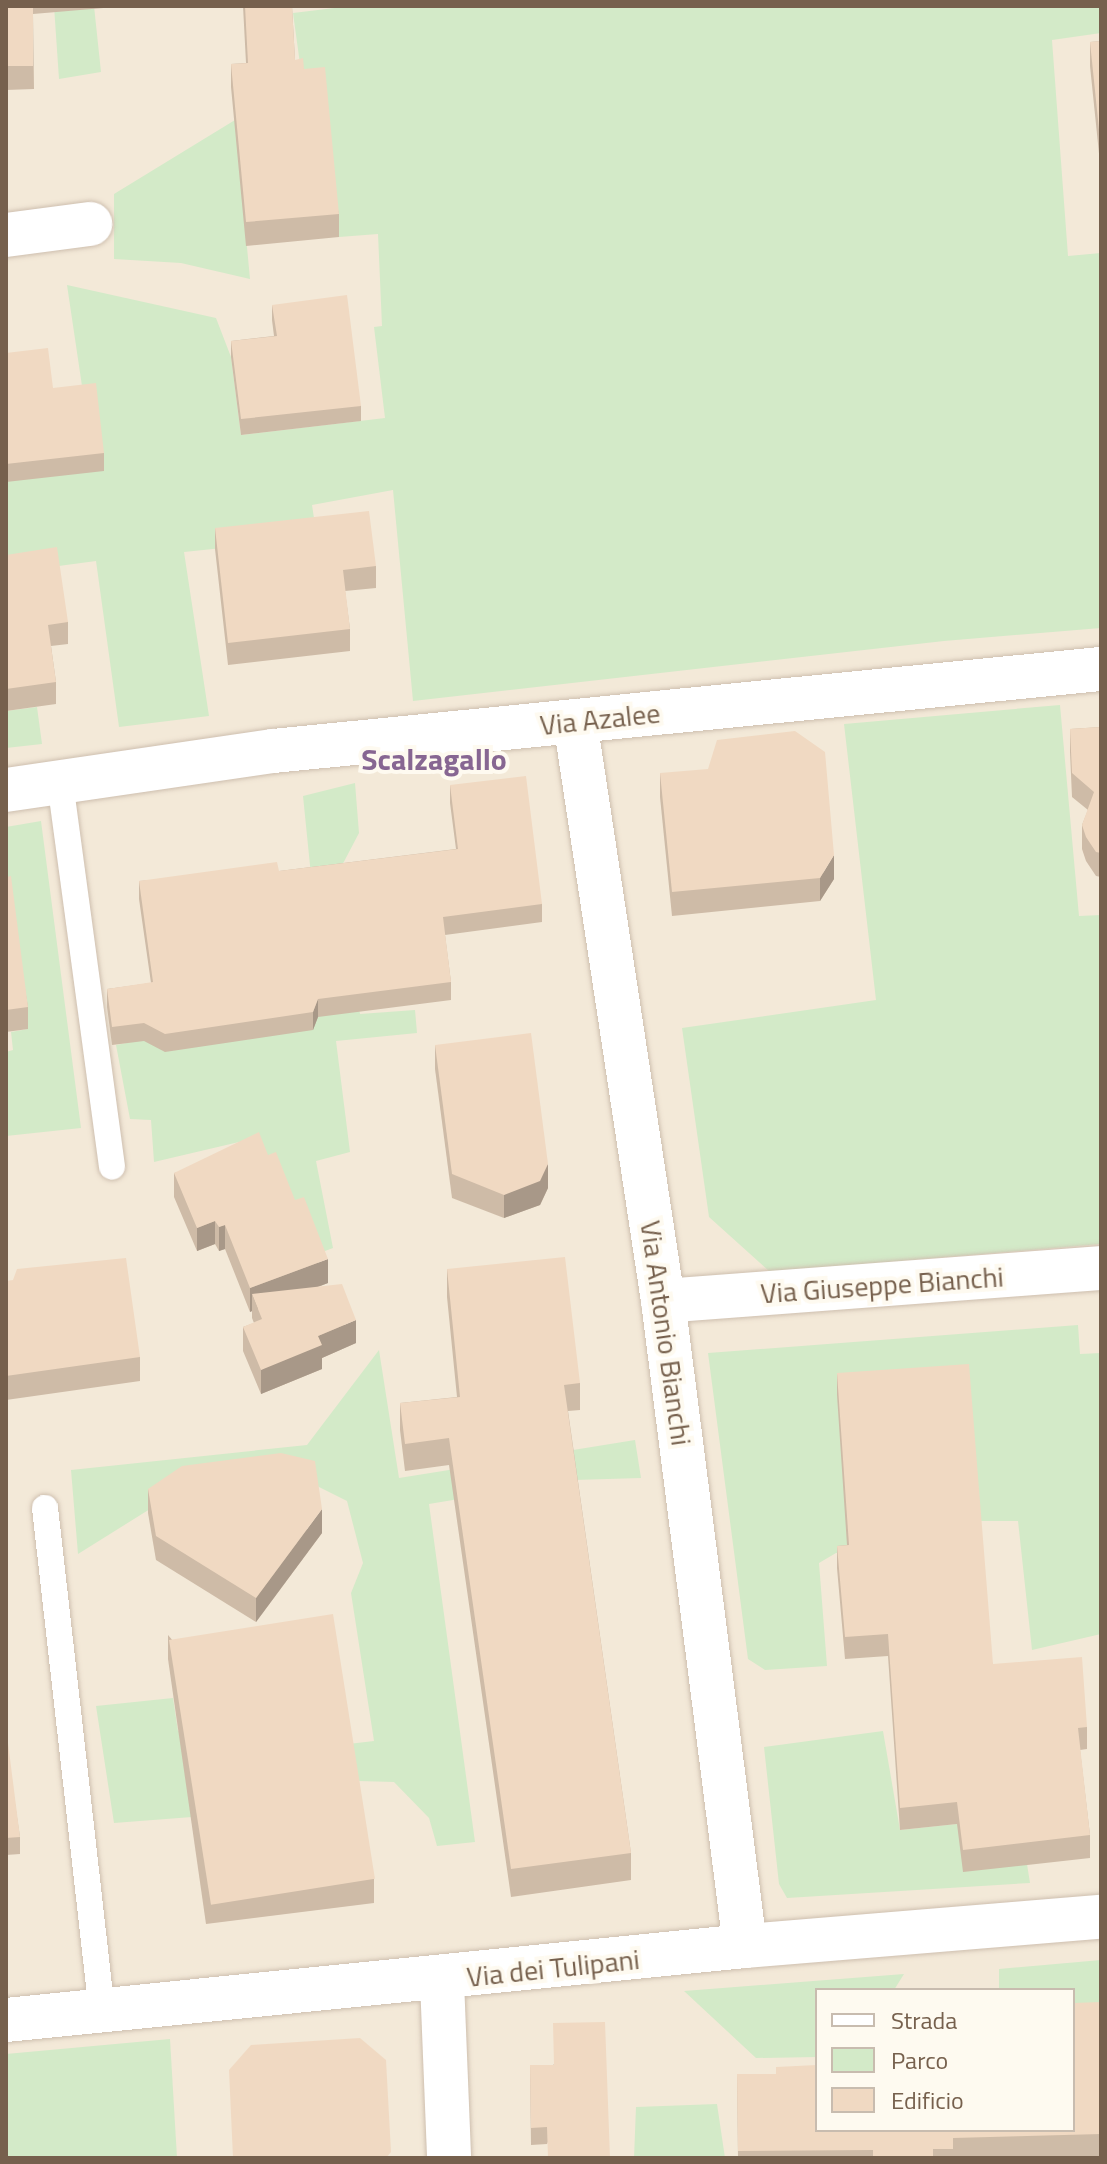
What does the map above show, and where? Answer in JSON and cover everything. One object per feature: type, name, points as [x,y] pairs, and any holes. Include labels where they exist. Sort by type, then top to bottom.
[{"type":"street","points":[[6,235],[90,224]]},
{"type":"street","name":"Via Azalee","points":[[6,790],[273,751],[1101,669]]},
{"type":"street","name":"Via Antonio Bianchi","points":[[575,721],[663,1301],[745,1946]]},
{"type":"street","name":"Via Giuseppe Bianchi","points":[[663,1301],[1101,1268]]},
{"type":"street","name":"Via dei Tulipani","points":[[6,2020],[442,1981],[745,1946],[1101,1917]]},
{"type":"street","points":[[442,1981],[449,2158]]},
{"type":"lane","points":[[60,782],[112,1166]]},
{"type":"lane","points":[[45,1508],[102,2012]]},
{"type":"shaded area","points":[[6,6],[1101,6],[1101,2158],[6,2158]]},
{"type":"green space","points":[[54,6],[94,6],[101,72],[59,79]]},
{"type":"green space","points":[[351,6],[1101,6],[1101,33],[1052,40],[1068,256],[1101,253],[1101,628],[944,641],[413,701],[393,490],[312,505],[317,538],[184,552],[209,716],[119,727],[96,561],[6,573],[6,482],[82,386],[67,285],[216,318],[231,357],[241,435],[385,418],[374,327],[382,326],[378,234],[339,237],[304,93],[293,13]]},
{"type":"green space","points":[[235,120],[250,279],[181,263],[114,259],[114,194]]},
{"type":"green space","points":[[1060,705],[1079,916],[1101,915],[1101,1244],[770,1272],[709,1217],[682,1028],[876,1000],[844,724]]},
{"type":"green space","points":[[37,707],[42,744],[6,748],[6,711]]},
{"type":"green space","points":[[355,783],[359,833],[337,875],[360,1014],[415,1010],[417,1033],[336,1041],[350,1152],[316,1161],[333,1248],[317,1254],[239,1142],[154,1162],[151,1120],[130,1119],[116,1045],[324,1004],[303,796]]},
{"type":"green space","points":[[41,821],[81,1128],[6,1136],[6,1052],[13,1050],[11,1032],[28,1029],[6,899],[6,827]]},
{"type":"green space","points":[[1078,1325],[1080,1354],[1101,1353],[1101,1634],[1032,1650],[1018,1521],[977,1521],[981,1547],[836,1553],[819,1563],[827,1666],[765,1670],[748,1659],[708,1353]]},
{"type":"green space","points":[[379,1350],[399,1478],[635,1440],[641,1478],[574,1480],[429,1504],[475,1842],[437,1846],[429,1818],[394,1782],[358,1781],[192,1817],[114,1823],[96,1706],[173,1698],[178,1731],[263,1754],[374,1741],[351,1593],[363,1563],[347,1501],[315,1485],[182,1489],[78,1554],[71,1470],[307,1445]]},
{"type":"green space","points":[[883,1731],[900,1830],[957,1824],[1027,1864],[1030,1883],[787,1898],[779,1884],[764,1747]]},
{"type":"green space","points":[[1101,1960],[1101,2025],[1075,2025],[1075,1988],[999,1988],[999,1969]]},
{"type":"green space","points":[[904,1974],[895,1988],[815,1988],[815,2057],[756,2058],[684,1991]]},
{"type":"green space","points":[[170,2039],[177,2158],[6,2158],[6,2054]]},
{"type":"green space","points":[[717,2104],[725,2158],[634,2158],[636,2107]]},
{"type":"building","points":[[6,6],[33,6],[33,66],[6,66]]},
{"type":"building","points":[[245,6],[292,6],[295,60],[303,58],[304,69],[325,67],[339,214],[246,222],[231,64],[248,63]]},
{"type":"building","points":[[1101,41],[1101,149],[1090,42]]},
{"type":"building","points":[[347,295],[361,406],[241,419],[231,341],[277,336],[272,305]]},
{"type":"building","points":[[48,348],[53,388],[96,383],[104,453],[6,464],[6,353]]},
{"type":"building","points":[[369,511],[376,566],[343,570],[350,629],[228,643],[215,528]]},
{"type":"building","points":[[57,547],[68,622],[48,625],[56,682],[6,689],[6,555]]},
{"type":"building","points":[[1101,727],[1101,853],[1096,852],[1082,825],[1094,792],[1072,773],[1070,729]]},
{"type":"building","points":[[795,731],[825,752],[834,855],[820,878],[672,892],[660,773],[708,769],[717,740]]},
{"type":"building","points":[[526,776],[542,904],[443,917],[451,982],[318,999],[313,1012],[165,1034],[144,1023],[112,1027],[107,989],[153,982],[139,881],[277,862],[279,871],[458,849],[450,785]]},
{"type":"building","points":[[11,876],[28,1007],[6,1010],[6,877]]},
{"type":"building","points":[[531,1033],[548,1164],[540,1181],[504,1195],[452,1174],[435,1045]]},
{"type":"building","points":[[259,1132],[268,1155],[276,1152],[295,1200],[304,1197],[328,1259],[250,1288],[225,1225],[219,1227],[215,1221],[197,1228],[174,1173]]},
{"type":"building","points":[[565,1257],[580,1383],[564,1385],[631,1853],[511,1869],[449,1438],[405,1444],[400,1403],[460,1397],[447,1269]]},
{"type":"building","points":[[126,1258],[140,1357],[6,1376],[6,1281],[13,1280],[17,1269]]},
{"type":"building","points":[[342,1284],[356,1320],[318,1336],[322,1345],[261,1370],[243,1327],[262,1319],[252,1294]]},
{"type":"building","points":[[969,1364],[993,1664],[1082,1657],[1087,1727],[1078,1728],[1090,1835],[963,1850],[957,1802],[900,1808],[888,1634],[845,1637],[837,1546],[849,1545],[837,1373]]},
{"type":"building","points":[[281,1453],[315,1461],[322,1509],[256,1598],[156,1536],[148,1489],[182,1466]]},
{"type":"building","points":[[333,1614],[375,1879],[211,1905],[169,1640]]},
{"type":"building","points":[[6,1744],[20,1837],[6,1838]]},
{"type":"building","points":[[1101,2002],[1101,2134],[953,2138],[953,2149],[933,2149],[933,2158],[873,2158],[873,2150],[738,2151],[737,2074],[776,2074],[776,2067],[815,2065],[815,2132],[1075,2132],[1075,2003]]},
{"type":"building","points":[[605,2022],[610,2158],[548,2158],[547,2127],[531,2128],[530,2065],[554,2065],[553,2023]]},
{"type":"building","points":[[360,2038],[386,2060],[391,2152],[386,2158],[233,2158],[229,2070],[251,2045]]},
{"type":"district","name":"Scalzagallo","points":[[434,759]]}]
